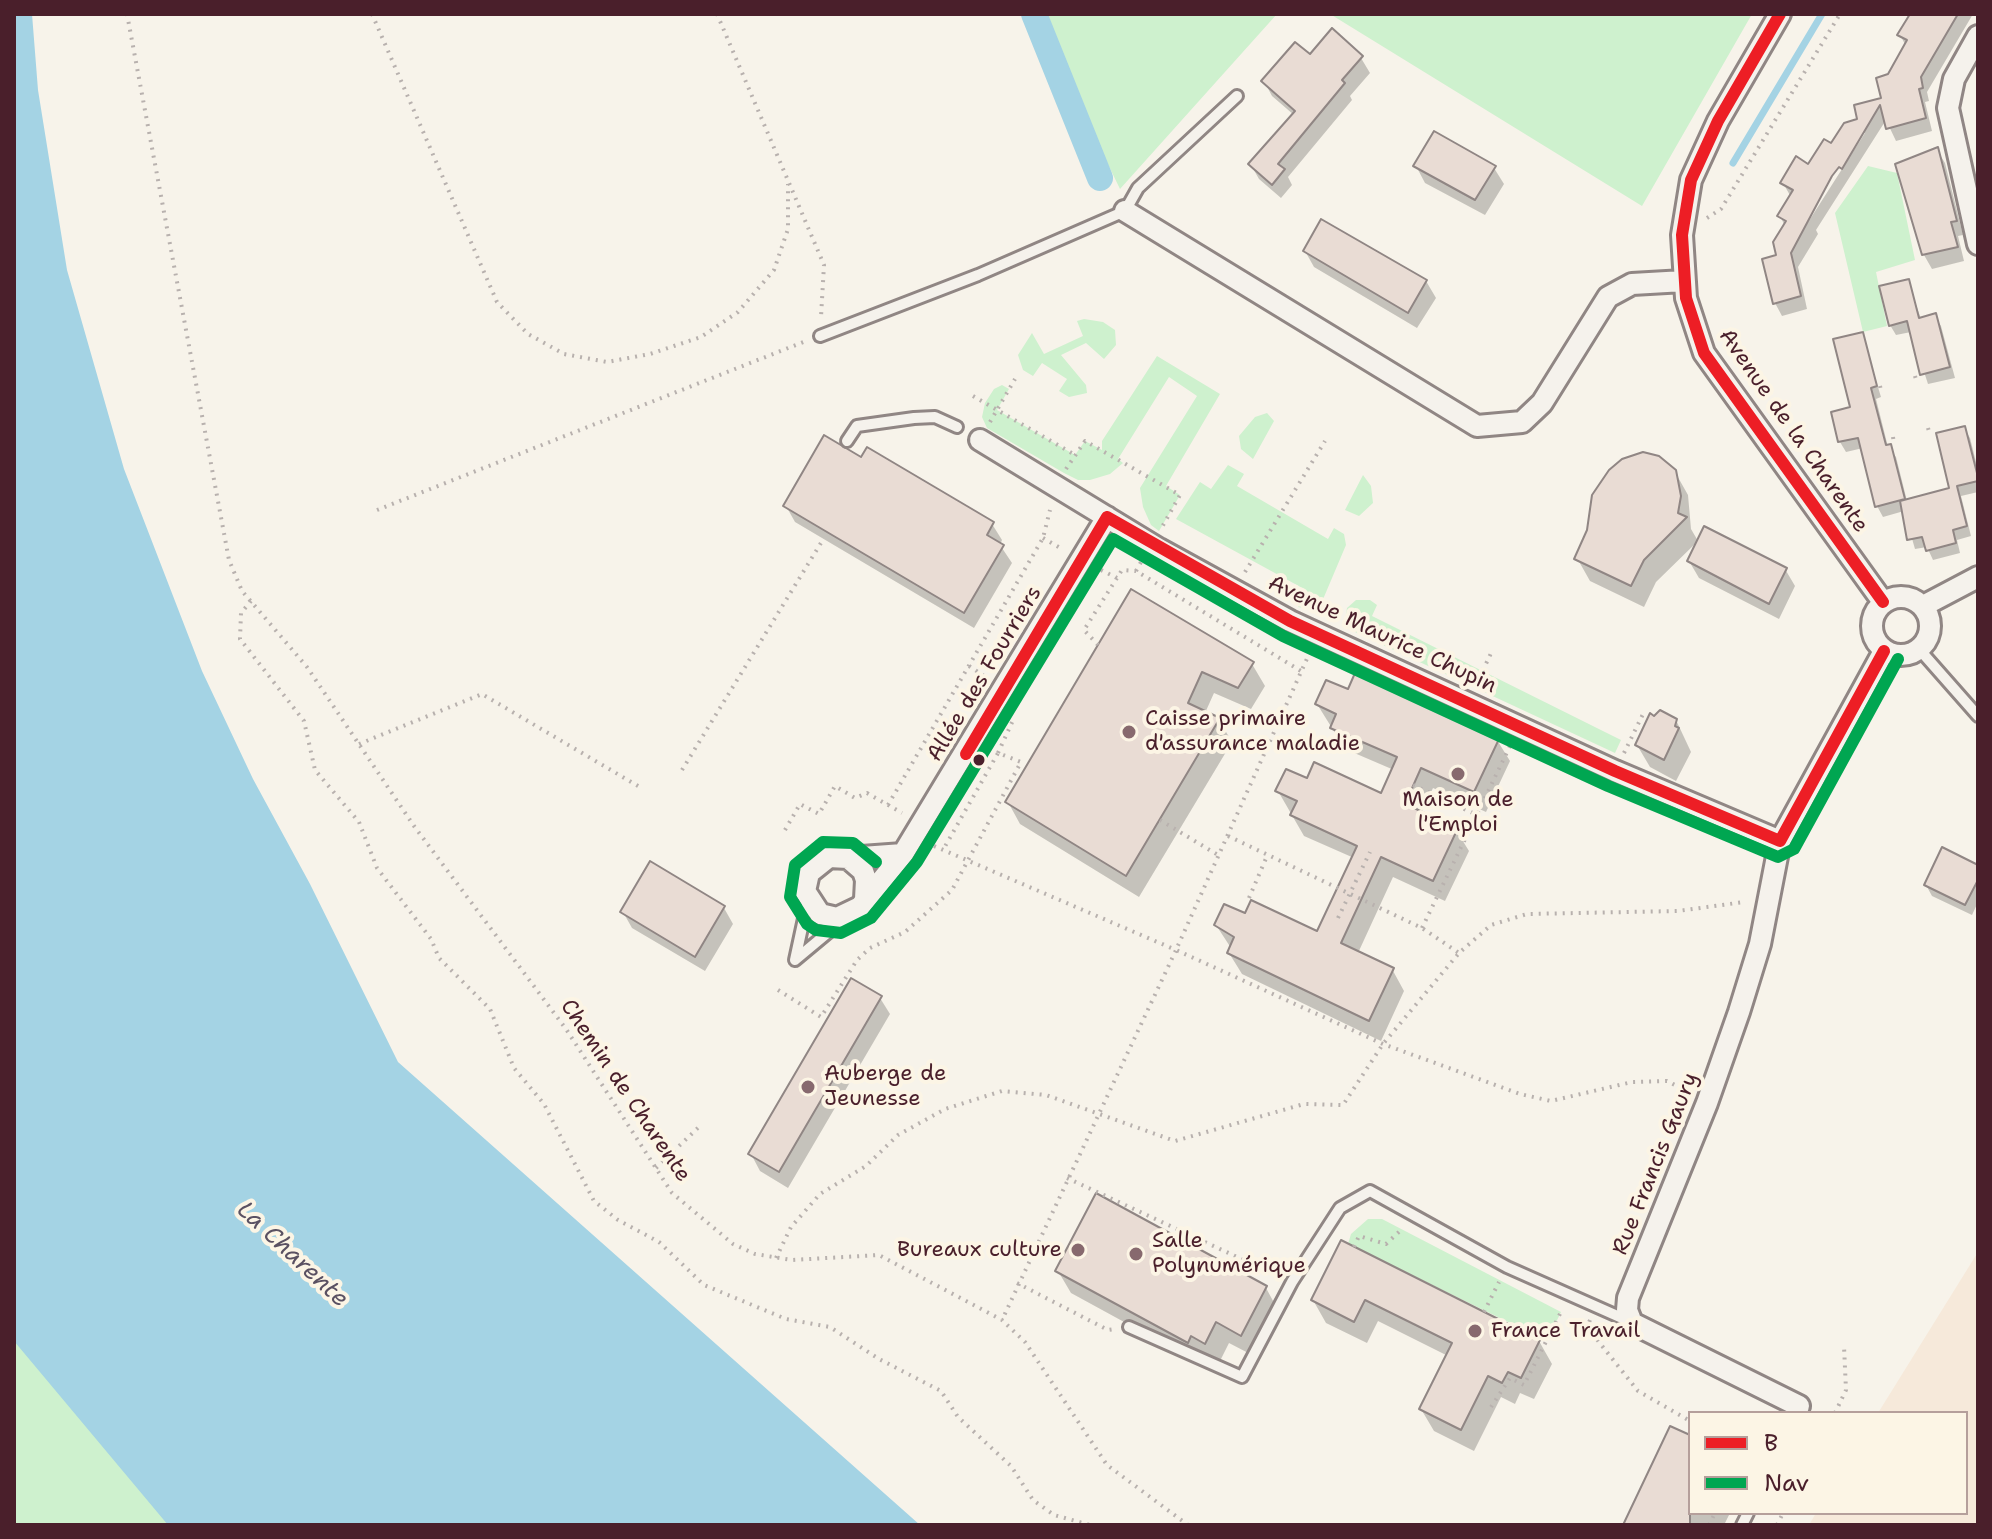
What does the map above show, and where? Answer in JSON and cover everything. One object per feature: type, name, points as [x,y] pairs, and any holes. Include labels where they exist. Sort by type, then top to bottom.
[{"type":"street","name":"Avenue de la Charente","points":[[1780,14],[1718,121],[1691,180],[1682,235],[1684,281],[1704,353],[1883,602]]},
{"type":"street","points":[[1978,36],[1954,79],[1948,108],[1978,244]]},
{"type":"street","points":[[1125,211],[1477,426],[1522,422],[1542,403],[1608,297],[1632,284],[1684,281]]},
{"type":"street","name":"Avenue Maurice Chupin","points":[[980,440],[1234,591],[1520,726],[1780,841]]},
{"type":"street","name":"Allée des Fourriers","points":[[865,899],[913,839],[1107,517]]},
{"type":"street","points":[[1923,606],[1978,577]]},
{"type":"street","points":[[1908,597],[1923,606],[1930,623],[1929,633],[1919,649],[1902,656],[1884,651],[1873,637],[1871,627],[1872,617],[1883,602],[1908,597]]},
{"type":"street","name":"Rue Francis Gaury","points":[[1632,1323],[1627,1310],[1628,1298],[1707,1103],[1760,944],[1780,841],[1884,651]]},
{"type":"street","points":[[848,858],[863,871],[865,899],[846,917],[820,914],[808,900],[806,881],[814,866],[829,857],[848,858],[913,839]]},
{"type":"street","points":[[1632,1323],[1797,1410]]},
{"type":"lane","points":[[820,336],[978,275],[1125,211],[1138,188],[1237,96]]},
{"type":"lane","points":[[847,441],[857,426],[914,418],[935,417],[957,427]]},
{"type":"lane","points":[[1919,649],[1978,716]]},
{"type":"lane","points":[[808,900],[795,960],[846,917]]},
{"type":"lane","points":[[1129,1327],[1242,1377],[1292,1282],[1340,1208],[1370,1191],[1507,1267],[1632,1323]]},
{"type":"path","name":"Chemin de Charente","points":[[127,14],[229,560],[242,591],[307,667],[414,826],[566,1029],[672,1193],[733,1244],[755,1254],[776,1258],[879,1255],[1002,1320],[1025,1342],[1107,1465],[1188,1525]]},
{"type":"path","points":[[372,14],[497,302],[528,334],[564,354],[607,362],[650,354],[701,337],[738,312],[774,270],[788,229],[788,181]]},
{"type":"path","points":[[377,510],[820,336],[824,265],[717,14]]},
{"type":"path","points":[[1682,235],[1721,209],[1840,14]]},
{"type":"path","points":[[1915,376],[1917,383]]},
{"type":"path","points":[[980,440],[1015,379]]},
{"type":"path","points":[[973,396],[1075,455]]},
{"type":"path","points":[[1928,428],[1930,435]]},
{"type":"path","points":[[1893,437],[1894,444]]},
{"type":"path","points":[[888,805],[1043,538],[1055,486],[1085,441],[1180,495],[1136,571]]},
{"type":"path","points":[[1216,620],[1325,441]]},
{"type":"path","points":[[682,770],[824,538]]},
{"type":"path","points":[[1098,645],[1084,630],[1122,570],[1136,571],[1301,671]]},
{"type":"path","points":[[251,601],[241,613],[240,639],[304,721],[315,770],[359,822],[377,868],[431,939],[439,958],[490,1009],[514,1068],[544,1104],[594,1201],[618,1220],[659,1242],[704,1285],[786,1319],[830,1327],[879,1359],[941,1391],[958,1417],[1011,1466],[1033,1500],[1054,1515],[1090,1525]]},
{"type":"path","points":[[1002,1320],[1067,1178],[1099,1117],[1320,632]]},
{"type":"path","points":[[1468,702],[1492,651]]},
{"type":"path","points":[[359,744],[482,694],[643,789]]},
{"type":"path","points":[[1422,928],[1520,726]]},
{"type":"path","points":[[778,990],[821,1017],[857,960],[934,909],[952,890],[1021,762],[998,753],[943,850]]},
{"type":"path","points":[[1413,785],[1477,815]]},
{"type":"path","points":[[785,830],[800,804],[819,814],[835,786],[855,798],[867,793],[888,805],[913,839],[1176,950],[1383,1044],[1520,1094],[1551,1101],[1632,1082],[1667,1081],[1707,1103]]},
{"type":"path","points":[[1160,820],[1218,855]]},
{"type":"path","points":[[1228,836],[1422,928],[1459,953]]},
{"type":"path","points":[[1338,918],[1370,852]]},
{"type":"path","points":[[1249,898],[1267,856]]},
{"type":"path","points":[[776,1258],[791,1227],[820,1194],[866,1166],[898,1135],[945,1109],[1002,1091],[1046,1095],[1099,1117],[1175,1141],[1304,1104],[1343,1105],[1383,1044],[1459,953],[1491,925],[1527,914],[1678,911],[1769,898]]},
{"type":"path","points":[[656,1168],[702,1124]]},
{"type":"path","points":[[1067,1178],[1292,1282]]},
{"type":"path","points":[[1354,1247],[1359,1236],[1377,1244],[1392,1240],[1410,1213]]},
{"type":"path","points":[[1484,1312],[1507,1267]]},
{"type":"path","points":[[1017,1283],[1108,1330],[1129,1327]]},
{"type":"path","points":[[1491,1407],[1510,1378],[1524,1385],[1570,1296]]},
{"type":"path","points":[[1597,1307],[1587,1327],[1628,1379],[1638,1391],[1688,1420]]},
{"type":"path","points":[[1836,1411],[1846,1390],[1844,1346]]},
{"type":"shaded area","points":[[1978,1252],[1978,1525],[1809,1525],[1815,1515],[1968,1515],[1968,1411],[1879,1411]]},
{"type":"green space","points":[[1035,14],[1277,14],[1120,189]]},
{"type":"green space","points":[[1330,14],[1752,14],[1642,206]]},
{"type":"green space","points":[[1868,166],[1897,173],[1915,260],[1876,272],[1887,326],[1863,332],[1835,213]]},
{"type":"green space","points":[[1077,321],[1103,322],[1115,330],[1116,345],[1104,359],[1086,343],[1061,355],[1086,385],[1087,393],[1069,397],[1059,391],[1067,379],[1042,363],[1033,376],[1023,370],[1018,355],[1032,333],[1044,354],[1083,336]]},
{"type":"green space","points":[[1157,356],[1220,394],[1166,486],[1180,495],[1159,531],[1151,525],[1143,507],[1140,488],[1197,396],[1169,377],[1118,459],[1123,463],[1110,474],[1090,480],[1078,480],[1064,473],[987,428],[982,417],[985,403],[994,389],[1002,385],[1009,389],[997,410],[1075,455],[1085,441],[1102,450],[1102,441]]},
{"type":"green space","points":[[1267,413],[1274,421],[1253,459],[1241,449],[1239,436],[1255,417]]},
{"type":"green space","points":[[1228,465],[1244,474],[1237,486],[1328,539],[1334,528],[1344,534],[1346,545],[1321,604],[1310,609],[1298,607],[1306,590],[1176,519],[1200,482],[1211,489]]},
{"type":"green space","points":[[1363,475],[1371,486],[1373,503],[1359,516],[1345,510]]},
{"type":"green space","points":[[1356,600],[1370,600],[1377,605],[1372,616],[1621,740],[1615,753],[1353,631],[1345,621],[1347,608]]},
{"type":"green space","points":[[1368,1219],[1382,1219],[1561,1312],[1547,1341],[1348,1244],[1351,1234]]},
{"type":"green space","points":[[14,1236],[267,1525],[14,1525]]},
{"type":"water","name":"La Charente","points":[[14,14],[32,14],[38,90],[67,270],[124,469],[202,671],[253,779],[310,884],[398,1062],[920,1525],[168,1525],[14,1341]]},
{"type":"building","points":[[1910,14],[1958,14],[1921,77],[1923,88],[1919,89],[1926,118],[1886,129],[1880,105],[1842,169],[1839,167],[1832,176],[1791,253],[1801,296],[1773,304],[1762,259],[1776,255],[1773,242],[1786,221],[1777,216],[1793,190],[1780,183],[1796,156],[1808,164],[1824,139],[1831,143],[1844,123],[1857,119],[1854,105],[1881,98],[1876,78],[1888,74],[1907,40],[1897,35]]},
{"type":"building","points":[[1332,28],[1363,56],[1342,80],[1345,83],[1278,164],[1285,169],[1272,185],[1248,164],[1295,111],[1261,81],[1295,42],[1310,54]]},
{"type":"building","points":[[1434,131],[1496,166],[1475,200],[1413,166]]},
{"type":"building","points":[[1938,147],[1957,221],[1951,222],[1958,247],[1922,255],[1895,164]]},
{"type":"building","points":[[1321,219],[1427,280],[1408,313],[1303,251]]},
{"type":"building","points":[[1909,279],[1919,318],[1936,313],[1950,367],[1920,375],[1907,321],[1889,326],[1879,286]]},
{"type":"building","points":[[1863,332],[1877,386],[1871,388],[1886,445],[1891,444],[1905,499],[1875,507],[1858,438],[1838,442],[1831,412],[1850,407],[1833,339]]},
{"type":"building","points":[[1965,426],[1978,477],[1978,481],[1957,486],[1967,526],[1953,530],[1956,543],[1926,551],[1922,537],[1907,540],[1900,501],[1949,488],[1936,433]]},
{"type":"building","points":[[824,435],[861,457],[867,447],[994,522],[987,535],[1004,545],[964,613],[783,506]]},
{"type":"building","points":[[1643,452],[1659,456],[1676,470],[1681,496],[1678,513],[1687,517],[1644,560],[1631,586],[1574,559],[1587,530],[1592,495],[1609,470],[1622,459]]},
{"type":"building","points":[[1704,526],[1787,568],[1769,604],[1687,561]]},
{"type":"building","name":"Caisse primaire d'assurance maladie","points":[[1131,589],[1254,662],[1238,688],[1202,672],[1188,703],[1220,718],[1126,876],[1005,802]]},
{"type":"building","name":"Maison de l'Emploi","points":[[1355,673],[1499,739],[1474,792],[1421,768],[1405,804],[1458,828],[1433,881],[1381,857],[1341,943],[1394,968],[1369,1021],[1227,953],[1234,937],[1214,925],[1224,904],[1245,913],[1251,900],[1317,931],[1357,846],[1290,815],[1297,801],[1275,791],[1286,769],[1307,778],[1314,762],[1381,793],[1397,757],[1330,728],[1336,714],[1315,704],[1326,680],[1348,689]]},
{"type":"building","points":[[1660,710],[1677,719],[1675,726],[1679,728],[1664,760],[1635,745],[1650,713],[1654,716]]},
{"type":"building","points":[[1942,847],[1978,865],[1978,880],[1965,905],[1924,885]]},
{"type":"building","points":[[650,861],[725,906],[695,957],[620,912]]},
{"type":"building","name":"Auberge de Jeunesse","points":[[851,978],[882,996],[779,1172],[748,1154]]},
{"type":"building","name":"Salle Polynumérique","points":[[1096,1193],[1267,1286],[1241,1336],[1216,1322],[1205,1344],[1191,1336],[1188,1343],[1055,1271]]},
{"type":"building","name":"France Travail","points":[[1341,1240],[1540,1340],[1521,1378],[1508,1372],[1502,1383],[1488,1376],[1461,1430],[1419,1409],[1452,1343],[1365,1300],[1354,1322],[1311,1300]]},
{"type":"building","points":[[1670,1426],[1688,1434],[1690,1525],[1623,1525]]},
{"type":"waterway","points":[[1034,14],[1100,178]]},
{"type":"waterway","points":[[1733,163],[1822,14]]},
{"type":"transit line","name":"B","points":[[1780,14],[1718,121],[1691,180],[1682,235],[1686,298],[1704,353],[1883,602]]},
{"type":"transit line","name":"B","points":[[1107,517],[1290,621],[1615,771],[1780,841]]},
{"type":"transit line","name":"B","points":[[966,754],[1107,517]]},
{"type":"transit line","name":"Nav","points":[[876,862],[853,843],[823,842],[795,865],[790,897],[807,924],[816,930],[841,933],[871,918],[917,862],[1113,539],[1283,636],[1608,786],[1778,857],[1794,849],[1898,659]]},
{"type":"transit line","name":"B","points":[[1780,841],[1884,651]]},
{"type":"place","name":"Caisse primaire d'assurance maladie","points":[[1129,732]]},
{"type":"place","name":"Maison de l'Emploi","points":[[1458,774]]},
{"type":"place","name":"Auberge de Jeunesse","points":[[808,1087]]},
{"type":"place","name":"Bureaux culture","points":[[1078,1250]]},
{"type":"place","name":"Salle Polynumérique","points":[[1136,1254]]},
{"type":"place","name":"France Travail","points":[[1475,1331]]}]
